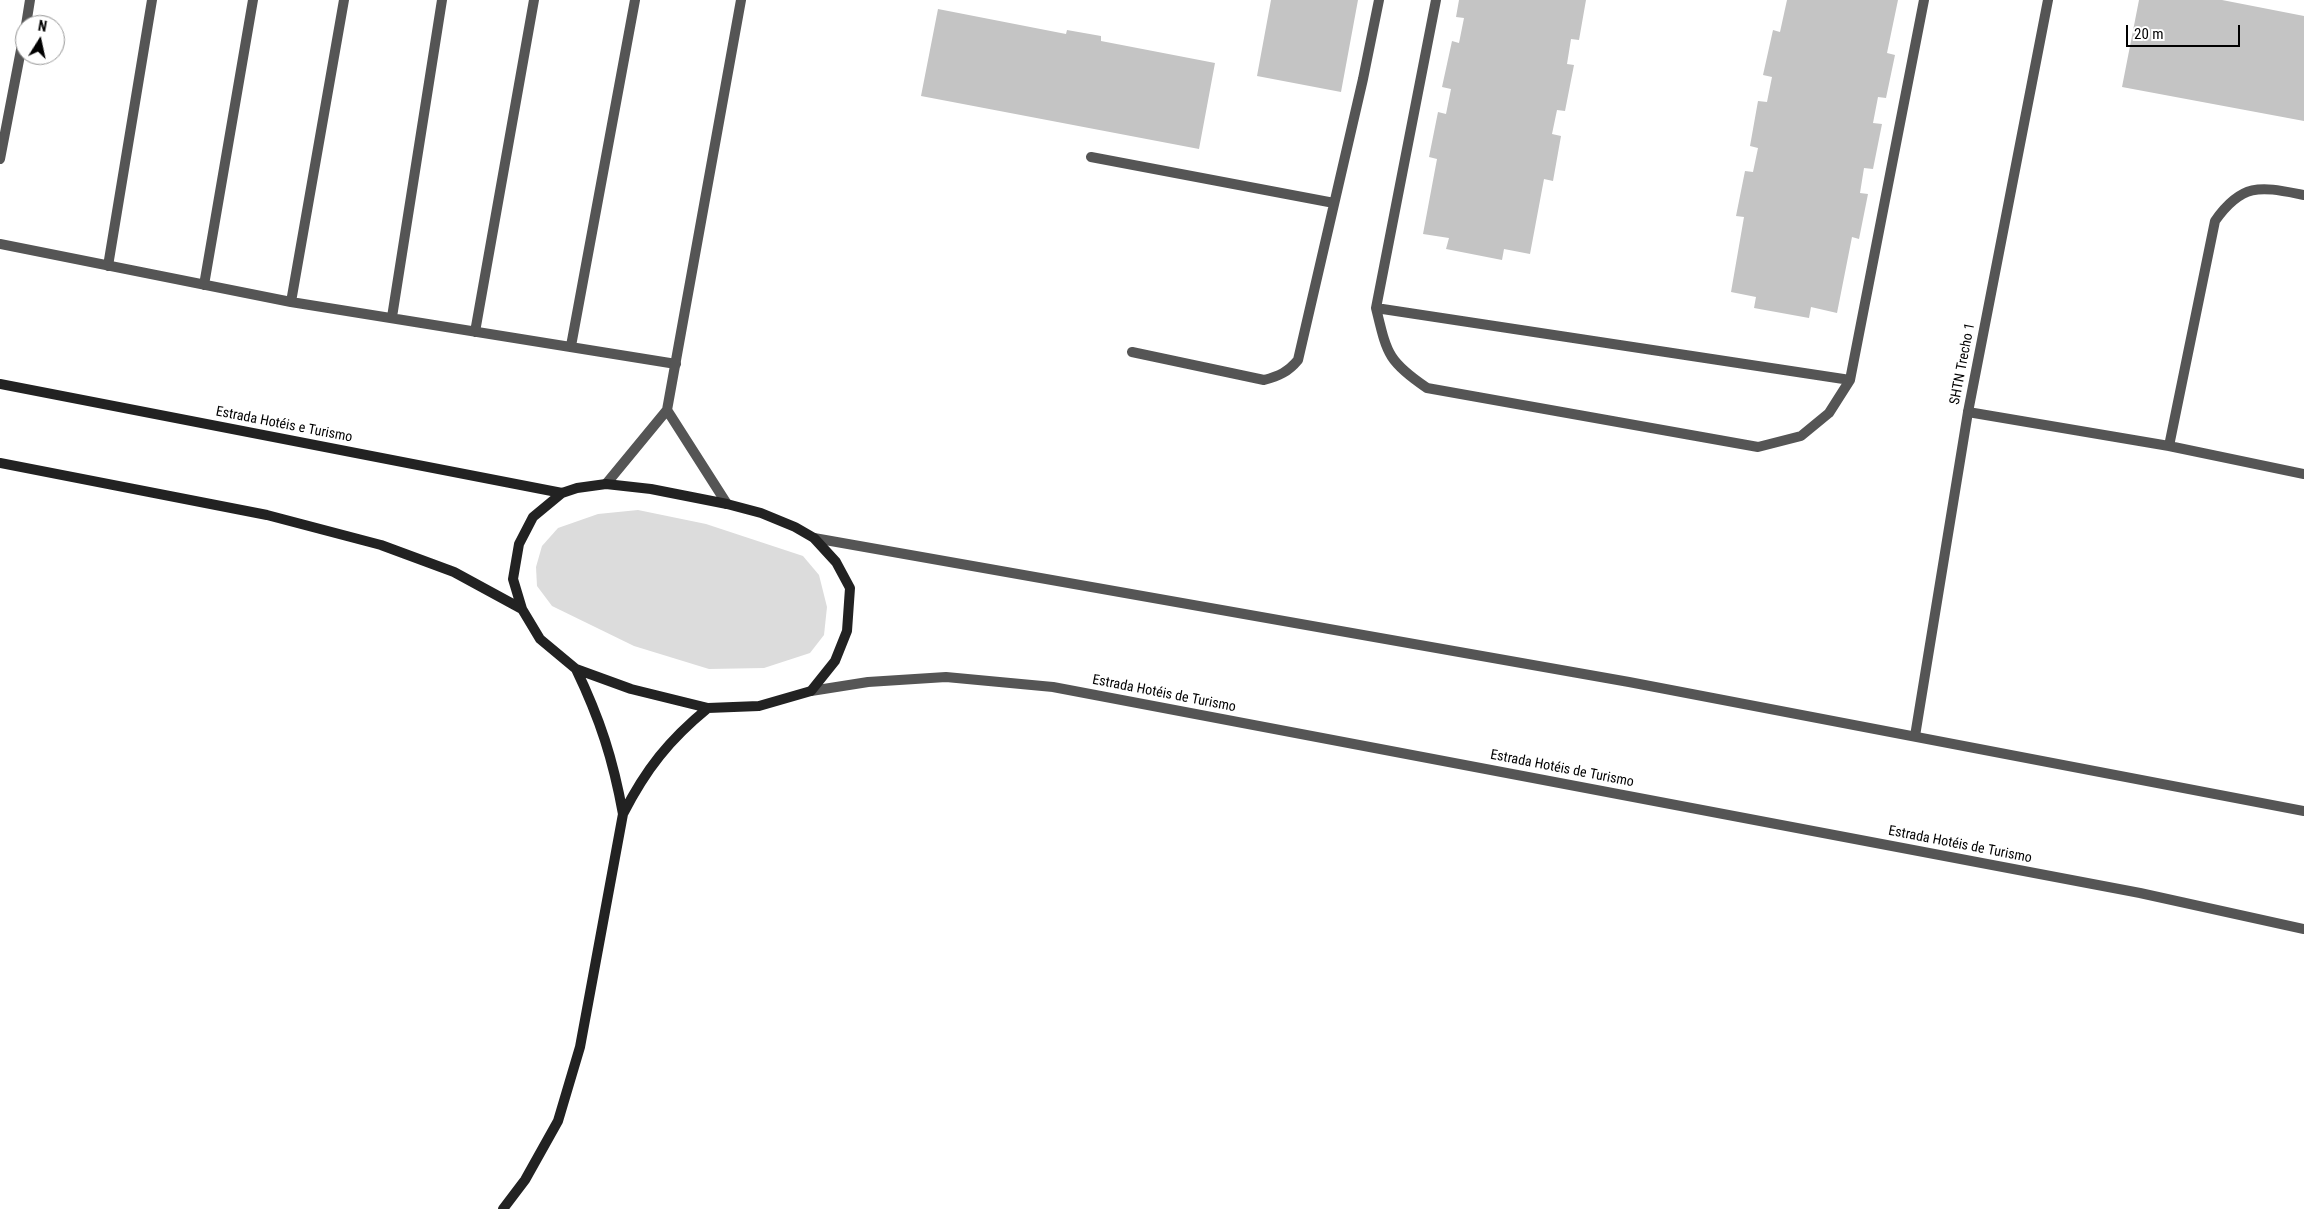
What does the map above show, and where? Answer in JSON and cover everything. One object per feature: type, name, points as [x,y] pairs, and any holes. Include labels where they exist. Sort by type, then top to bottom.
[{"type":"main road","name":"Estrada Hotéis e Turismo","points":[[0,384],[562,493]]},
{"type":"main road","points":[[0,463],[267,515],[381,545],[454,572],[522,609]]},
{"type":"main road","points":[[606,484],[651,489],[727,504],[761,513],[795,527],[814,538],[836,562],[850,588],[847,631],[835,661],[811,691],[759,706],[708,708],[631,689],[576,669],[540,640],[522,609],[513,579],[519,544],[533,517],[562,493],[577,488],[606,484]]},
{"type":"main road","points":[[576,669],[593,703],[607,739],[623,814]]},
{"type":"main road","points":[[503,1209],[525,1180],[558,1121],[580,1046],[623,814],[638,784],[658,755],[682,729],[708,708]]},
{"type":"street","points":[[27,15],[30,0]]},
{"type":"street","points":[[108,266],[152,0]]},
{"type":"street","points":[[204,285],[253,0]]},
{"type":"street","points":[[291,302],[344,0]]},
{"type":"street","points":[[392,317],[442,0]]},
{"type":"street","points":[[475,332],[534,0]]},
{"type":"street","points":[[571,346],[635,0]]},
{"type":"street","points":[[606,484],[667,410],[741,0]]},
{"type":"street","points":[[1132,352],[1264,380],[1277,377],[1290,370],[1298,360],[1364,79],[1378,0]]},
{"type":"street","points":[[1436,0],[1376,308],[1386,349],[1402,371],[1427,388],[1758,447],[1801,436],[1829,413],[1850,380],[1924,0]]},
{"type":"street","name":"SHTN Trecho 1","points":[[1915,736],[1968,412],[2048,0]]},
{"type":"street","points":[[0,159],[18,65]]},
{"type":"street","points":[[1091,158],[1334,204]]},
{"type":"street","points":[[2169,446],[2215,221],[2227,204],[2245,193],[2266,188],[2304,195]]},
{"type":"street","points":[[0,244],[291,302],[676,364]]},
{"type":"street","points":[[1376,308],[1850,380]]},
{"type":"street","points":[[667,410],[727,504]]},
{"type":"street","points":[[1968,412],[2169,446],[2304,474]]},
{"type":"street","points":[[814,538],[1628,682],[2304,811]]},
{"type":"street","name":"Estrada Hotéis de Turismo","points":[[811,691],[868,682],[946,677],[1053,686],[2131,891],[2304,930]]},
{"type":"shaded area","points":[[638,510],[706,524],[803,556],[819,575],[827,607],[824,635],[810,653],[764,668],[709,669],[634,646],[552,606],[537,586],[536,567],[542,546],[558,528],[598,514]]},
{"type":"building","points":[[1271,0],[1358,0],[1341,92],[1257,76]]},
{"type":"building","points":[[1459,0],[1586,0],[1579,40],[1571,39],[1567,64],[1574,65],[1565,111],[1557,110],[1552,134],[1561,136],[1553,181],[1544,179],[1530,254],[1504,249],[1502,260],[1446,249],[1449,238],[1423,234],[1437,159],[1429,157],[1438,112],[1446,114],[1451,89],[1442,87],[1452,41],[1459,43],[1464,18],[1456,17]]},
{"type":"building","points":[[1787,0],[1898,0],[1887,53],[1895,55],[1886,98],[1878,97],[1873,123],[1882,124],[1873,169],[1864,168],[1860,193],[1868,194],[1859,239],[1852,237],[1837,313],[1811,307],[1809,318],[1754,308],[1756,297],[1731,292],[1744,217],[1736,216],[1745,171],[1753,172],[1758,148],[1750,146],[1758,101],[1767,102],[1772,77],[1763,75],[1773,30],[1780,32]]},
{"type":"building","points":[[2139,0],[2222,0],[2304,16],[2304,121],[2122,87]]},
{"type":"building","points":[[938,9],[1066,34],[1067,30],[1101,36],[1101,41],[1215,63],[1199,149],[921,96]]}]
